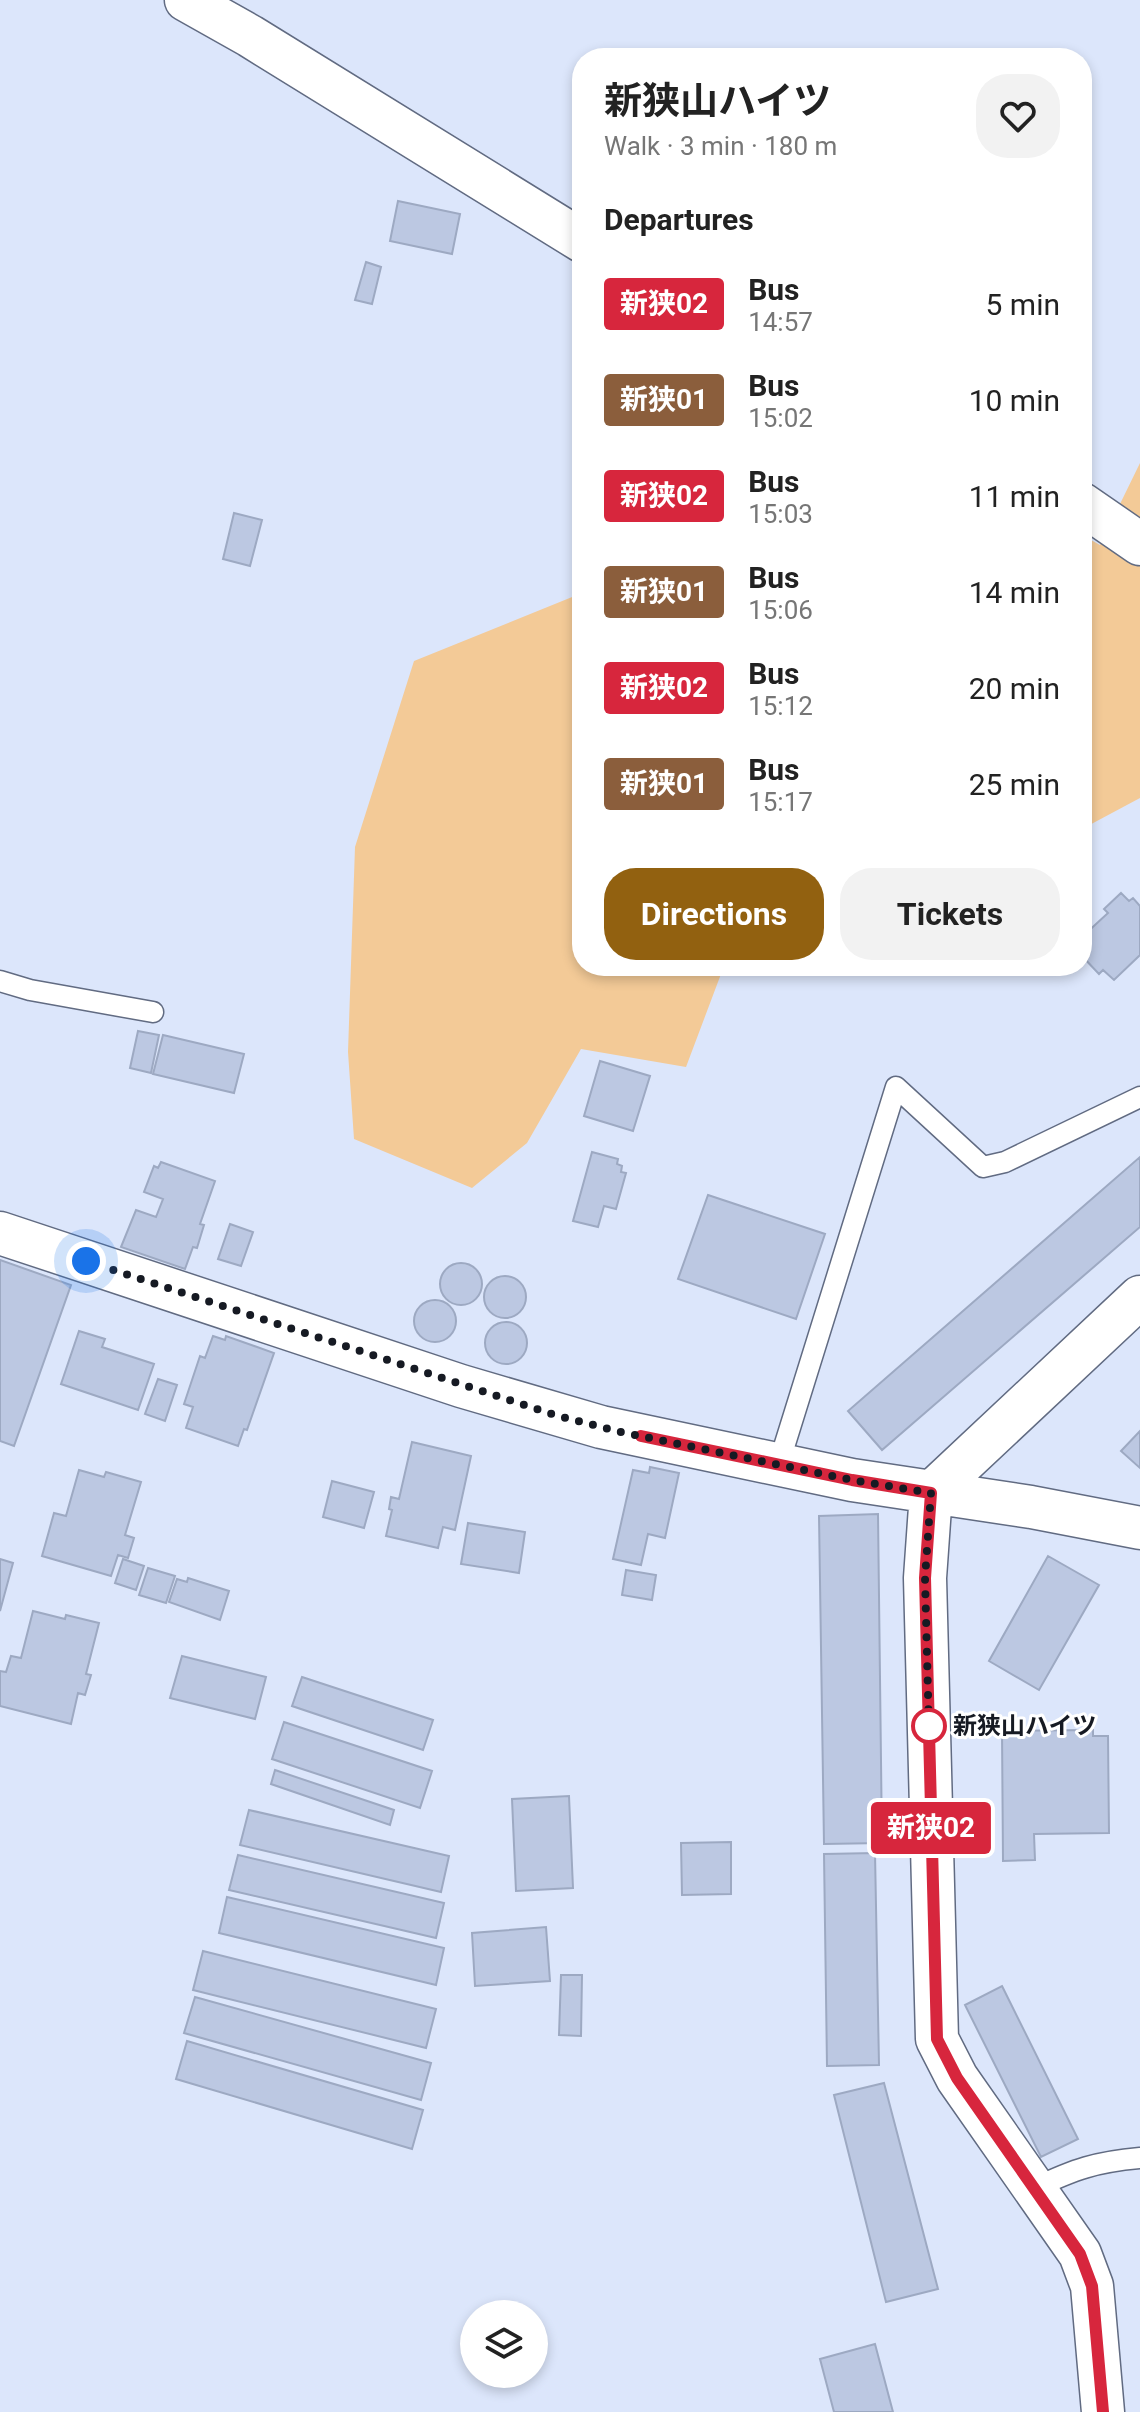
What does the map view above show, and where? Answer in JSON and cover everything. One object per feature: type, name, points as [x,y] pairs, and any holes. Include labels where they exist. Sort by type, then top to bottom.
[{"type":"street","points":[[186,0],[250,36],[572,235]]},
{"type":"street","points":[[1092,511],[1140,544]]},
{"type":"street","points":[[0,1233],[558,1416],[852,1480],[1031,1507],[1140,1528]]},
{"type":"street","points":[[1103,2412],[1092,2286],[1080,2254],[957,2078],[937,2039],[925,1578],[931,1493],[1140,1297]]},
{"type":"lane","points":[[0,981],[30,990],[153,1012]]},
{"type":"lane","points":[[779,1463],[896,1087],[983,1167],[1005,1162],[1140,1097]]},
{"type":"lane","points":[[1035,2188],[1077,2168],[1140,2158]]},
{"type":"shaded area","points":[[1140,463],[1140,798],[1092,824],[1092,541],[1100,545]]},
{"type":"shaded area","points":[[572,597],[572,976],[720,976],[686,1067],[581,1049],[527,1143],[472,1188],[354,1139],[348,1052],[355,847],[414,661]]},
{"type":"building","points":[[398,201],[460,214],[452,254],[390,241]]},
{"type":"building","points":[[366,262],[381,267],[372,304],[355,300]]},
{"type":"building","points":[[234,513],[262,520],[250,566],[223,559]]},
{"type":"building","points":[[1121,893],[1129,901],[1133,898],[1140,906],[1140,955],[1114,980],[1103,970],[1099,974],[1092,967],[1092,928],[1108,913],[1104,909]]},
{"type":"building","points":[[138,1031],[159,1035],[151,1073],[130,1068]]},
{"type":"building","points":[[163,1035],[244,1054],[234,1093],[153,1074]]},
{"type":"building","points":[[600,1061],[650,1076],[633,1131],[584,1116]]},
{"type":"building","points":[[592,1152],[618,1159],[621,1172],[626,1173],[616,1209],[604,1206],[598,1227],[573,1221]]},
{"type":"building","points":[[1140,1157],[1140,1227],[882,1450],[848,1411]]},
{"type":"building","points":[[161,1162],[215,1181],[200,1224],[204,1225],[197,1248],[193,1247],[185,1269],[121,1247],[136,1210],[156,1217],[163,1199],[144,1192],[154,1166],[158,1168]]},
{"type":"building","points":[[708,1195],[825,1234],[796,1319],[678,1279]]},
{"type":"building","points":[[230,1224],[253,1232],[241,1266],[218,1259]]},
{"type":"building","points":[[0,1260],[71,1285],[14,1446],[0,1441]]},
{"type":"building","points":[[461,1263],[476,1269],[482,1284],[476,1299],[461,1305],[446,1299],[440,1284],[446,1269]]},
{"type":"building","points":[[505,1276],[520,1282],[526,1297],[520,1312],[505,1318],[490,1312],[484,1297],[490,1282]]},
{"type":"building","points":[[435,1300],[450,1306],[456,1321],[450,1336],[435,1342],[420,1336],[414,1321],[420,1306]]},
{"type":"building","points":[[506,1322],[521,1328],[527,1343],[521,1358],[506,1364],[491,1358],[485,1343],[491,1328]]},
{"type":"building","points":[[79,1331],[105,1339],[102,1347],[154,1364],[138,1410],[61,1384]]},
{"type":"building","points":[[213,1336],[225,1340],[226,1336],[274,1353],[247,1430],[244,1429],[238,1446],[186,1428],[193,1407],[184,1404],[200,1356],[205,1358]]},
{"type":"building","points":[[158,1379],[177,1385],[165,1421],[145,1414]]},
{"type":"building","points":[[1140,1431],[1140,1468],[1121,1451]]},
{"type":"building","points":[[412,1442],[471,1456],[455,1530],[443,1527],[438,1548],[386,1536],[392,1510],[389,1509],[391,1497],[399,1499]]},
{"type":"building","points":[[650,1467],[679,1473],[665,1538],[648,1534],[641,1565],[613,1559],[633,1470],[649,1473]]},
{"type":"building","points":[[79,1470],[104,1477],[106,1472],[141,1482],[125,1535],[134,1538],[128,1558],[118,1555],[111,1576],[42,1556],[54,1513],[66,1516]]},
{"type":"building","points":[[332,1481],[374,1492],[364,1528],[323,1517]]},
{"type":"building","points":[[878,1514],[882,1843],[824,1844],[819,1516]]},
{"type":"building","points":[[468,1523],[525,1532],[519,1573],[461,1564]]},
{"type":"building","points":[[1048,1556],[1099,1585],[1039,1690],[989,1661]]},
{"type":"building","points":[[0,1559],[13,1563],[0,1611]]},
{"type":"building","points":[[123,1559],[144,1566],[136,1590],[115,1583]]},
{"type":"building","points":[[148,1568],[175,1576],[166,1603],[139,1595]]},
{"type":"building","points":[[626,1570],[656,1575],[652,1600],[622,1595]]},
{"type":"building","points":[[188,1578],[229,1591],[220,1620],[169,1602],[177,1579],[187,1582]]},
{"type":"building","points":[[33,1611],[99,1623],[86,1674],[91,1675],[85,1695],[78,1693],[71,1724],[0,1706],[0,1671],[6,1672],[11,1656],[21,1658]]},
{"type":"building","points":[[182,1656],[266,1677],[255,1719],[170,1698]]},
{"type":"building","points":[[302,1677],[433,1720],[423,1750],[292,1706]]},
{"type":"building","points":[[284,1722],[432,1771],[420,1808],[272,1759]]},
{"type":"building","points":[[1093,1730],[1093,1736],[1108,1736],[1109,1833],[1034,1834],[1035,1860],[1003,1861],[1002,1731]]},
{"type":"building","points":[[275,1770],[394,1810],[390,1825],[271,1784]]},
{"type":"building","points":[[569,1796],[573,1888],[516,1891],[512,1799]]},
{"type":"building","points":[[249,1810],[449,1856],[441,1892],[240,1845]]},
{"type":"building","points":[[731,1842],[731,1894],[682,1895],[681,1843]]},
{"type":"building","points":[[875,1853],[879,2065],[827,2066],[824,1854]]},
{"type":"building","points":[[238,1855],[444,1903],[436,1938],[229,1890]]},
{"type":"building","points":[[227,1897],[444,1948],[436,1985],[219,1933]]},
{"type":"building","points":[[546,1927],[550,1981],[475,1986],[472,1933]]},
{"type":"building","points":[[203,1951],[436,2009],[426,2048],[193,1990]]},
{"type":"building","points":[[561,1975],[582,1975],[581,2036],[559,2035]]},
{"type":"building","points":[[1002,1986],[1078,2139],[1041,2157],[965,2005]]},
{"type":"building","points":[[195,1997],[431,2063],[421,2100],[184,2033]]},
{"type":"building","points":[[187,2041],[423,2110],[412,2149],[176,2079]]},
{"type":"building","points":[[884,2083],[938,2289],[886,2302],[834,2095]]},
{"type":"building","points":[[875,2344],[893,2412],[834,2412],[820,2359]]},
{"type":"bus line","name":"新狭02","points":[[641,1436],[852,1480],[931,1493],[925,1578],[937,2039],[957,2078],[1080,2254],[1092,2286],[1103,2412]]},
{"type":"place","name":"新狭山ハイツ","points":[[929,1726]]},
{"type":"route","points":[[86,1261],[558,1416],[852,1480],[931,1493],[925,1578],[929,1732],[929,1726]]}]
